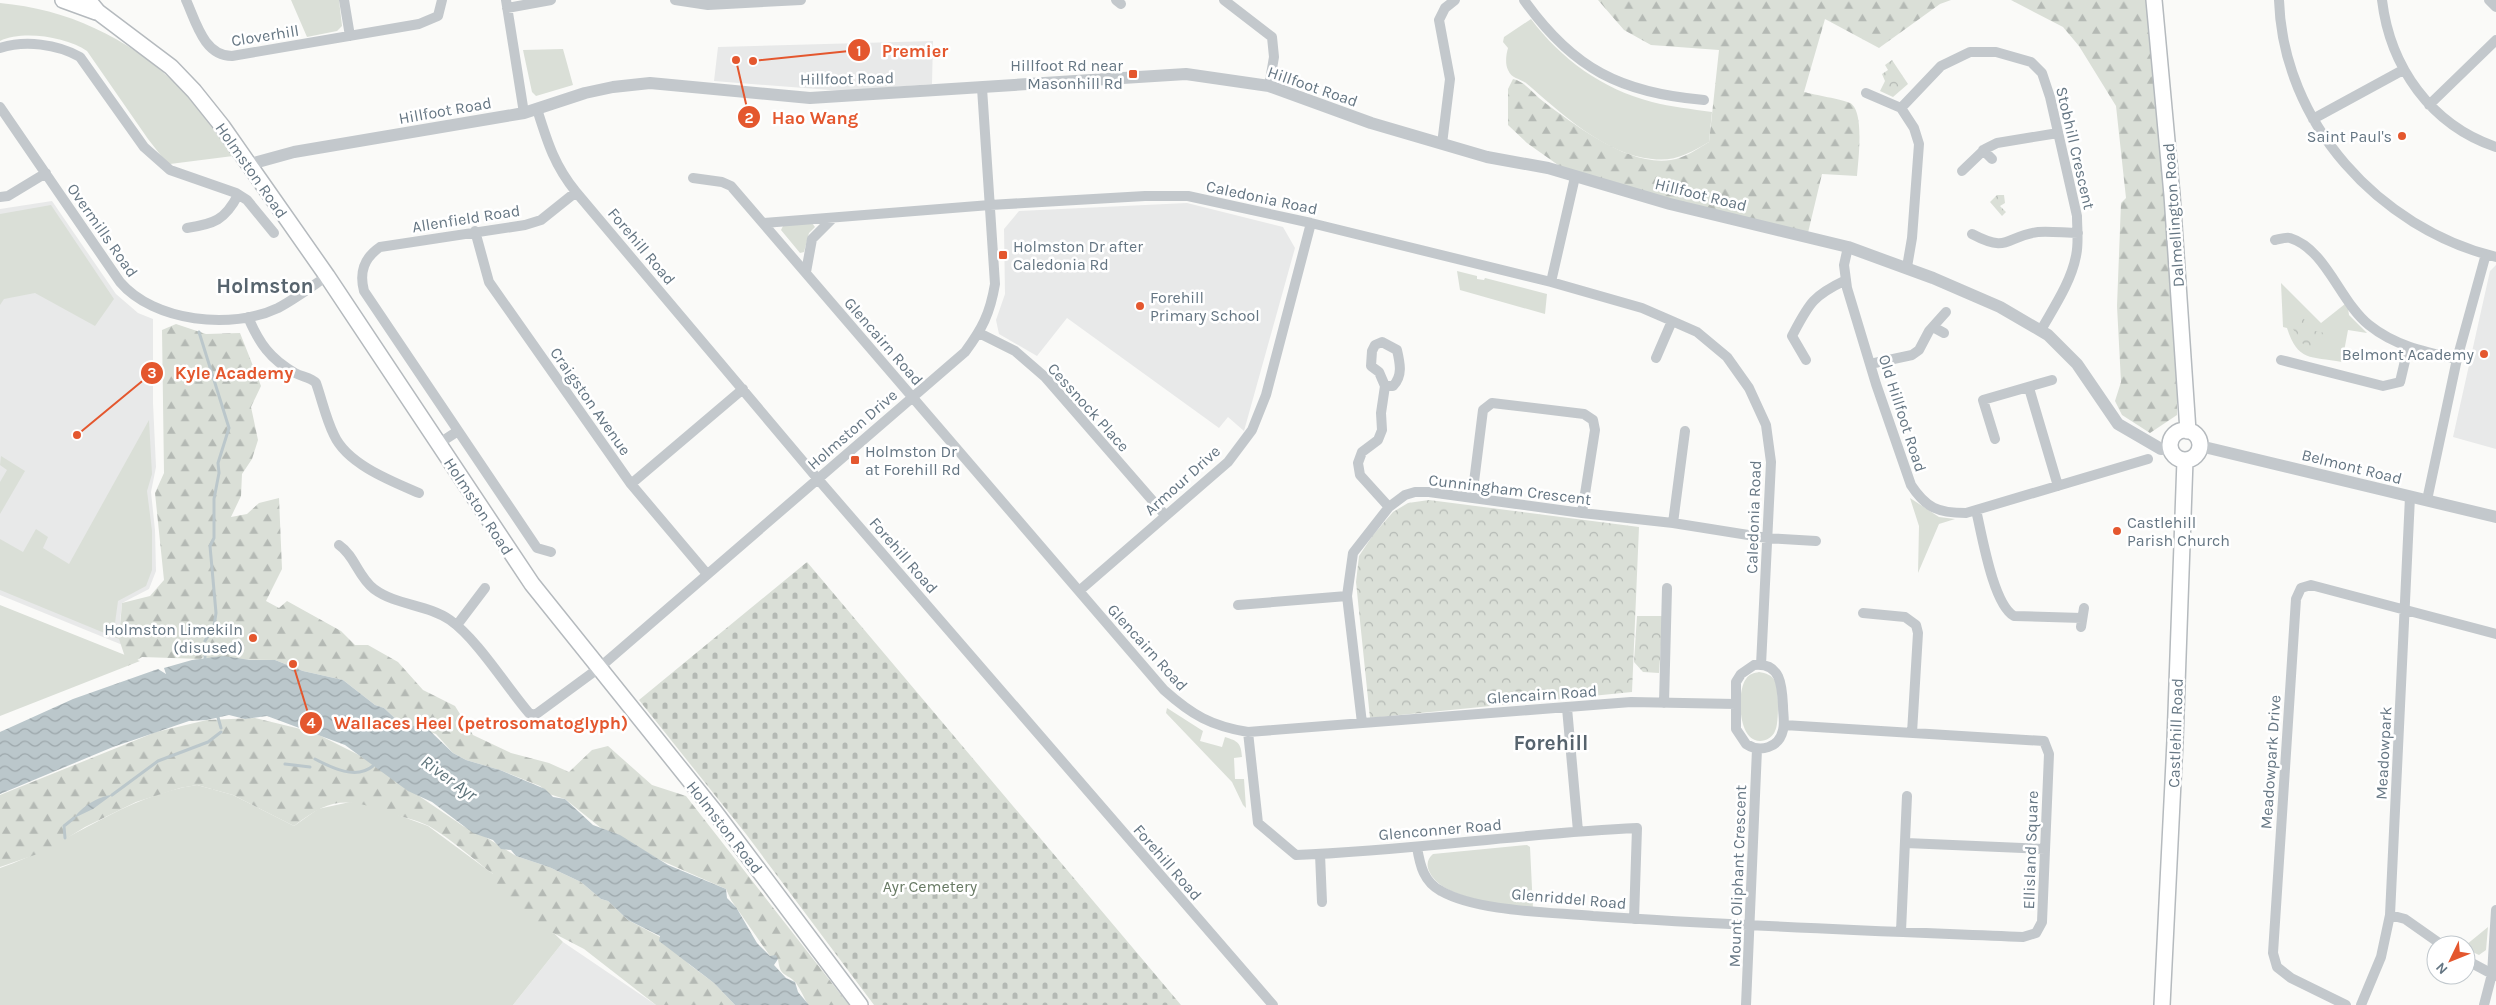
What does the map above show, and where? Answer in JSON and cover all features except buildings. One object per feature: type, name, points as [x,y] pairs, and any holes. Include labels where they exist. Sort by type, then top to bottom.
[{"type":"main road","points":[[62,0],[98,12]]},
{"type":"main road","points":[[88,0],[98,12]]},
{"type":"main road","name":"Dalmellington Road","points":[[2154,0],[2172,195],[2188,431]]},
{"type":"main road","name":"Holmston Road","points":[[98,12],[171,68],[194,91],[250,164],[327,276],[515,561],[715,812],[860,1005]]},
{"type":"main road","points":[[2188,431],[2198,438],[2200,446],[2195,456],[2185,460],[2174,455],[2170,448],[2175,434],[2188,431]]},
{"type":"main road","name":"Castlehill Road","points":[[2162,1005],[2175,741],[2185,460]]},
{"type":"street","name":"Cloverhill","points":[[186,0],[207,45],[222,56],[428,22],[438,16],[442,0]]},
{"type":"street","points":[[344,0],[350,36]]},
{"type":"street","points":[[524,113],[506,4],[551,0]]},
{"type":"street","points":[[675,0],[708,5],[801,0]]},
{"type":"street","points":[[1224,0],[1272,37],[1274,57],[1269,86]]},
{"type":"street","points":[[1442,144],[1450,79],[1439,20],[1445,8],[1455,0]]},
{"type":"street","points":[[1524,0],[1544,26],[1570,52],[1595,70],[1639,90],[1666,97],[1704,100]]},
{"type":"street","points":[[2279,0],[2281,24],[2288,60],[2297,87],[2313,119],[2346,165],[2386,204],[2439,237],[2491,256],[2457,359],[2427,500]]},
{"type":"street","points":[[2382,0],[2388,31],[2403,70],[2430,105],[2456,127],[2496,148]]},
{"type":"street","points":[[2489,0],[2496,7]]},
{"type":"street","points":[[2430,105],[2496,40]]},
{"type":"street","points":[[0,48],[19,43],[35,44],[68,51],[80,58],[144,147],[166,166],[247,200],[274,233]]},
{"type":"street","name":"Stobhill Crescent","points":[[1901,108],[1940,66],[1970,52],[1996,52],[2031,62],[2042,73],[2058,133],[2078,233],[2077,256],[2067,282],[2041,330]]},
{"type":"street","points":[[2313,119],[2403,70]]},
{"type":"street","name":"Hillfoot Road","points":[[250,164],[294,152],[524,113],[585,93],[631,84],[659,84],[810,98],[1186,74],[1269,86],[1372,123],[1487,157],[1548,168],[1670,204],[1848,247],[1907,267],[2000,307],[2041,330],[2077,364],[2118,424],[2161,448],[2170,448]]},
{"type":"street","name":"Holmston Drive","points":[[457,625],[524,707],[535,715],[599,668],[965,352],[991,310],[995,284],[982,88]]},
{"type":"street","points":[[1866,92],[1901,108],[1914,128],[1919,144],[1912,238],[1907,267]]},
{"type":"street","name":"Overmills Road","points":[[0,107],[129,292],[147,303],[197,320],[227,320],[248,317],[278,308],[327,276]]},
{"type":"street","name":"Forehill Road","points":[[537,109],[552,155],[561,173],[576,192],[817,478],[1273,1005]]},
{"type":"street","points":[[1962,171],[1983,150],[1997,143],[2058,133]]},
{"type":"street","points":[[1983,150],[1992,159]]},
{"type":"street","points":[[0,197],[8,196],[46,174]]},
{"type":"street","points":[[1551,282],[1575,177]]},
{"type":"street","name":"Glencairn Road","points":[[693,178],[722,182],[731,186],[1164,690],[1181,706],[1208,722],[1223,728],[1248,732],[1631,702],[1736,704]]},
{"type":"street","name":"Allenfield Road","points":[[362,269],[366,258],[380,247],[541,220],[576,192]]},
{"type":"street","points":[[187,228],[212,224],[231,208],[238,195]]},
{"type":"street","name":"Caledonia Road","points":[[764,223],[990,205],[1144,196],[1188,196],[1311,223],[1551,282],[1642,308],[1697,332],[1727,356],[1749,388],[1766,425],[1771,462],[1761,665]]},
{"type":"street","points":[[806,272],[809,246],[815,233],[833,218]]},
{"type":"street","name":"Armour Drive","points":[[1079,591],[1228,462],[1252,430],[1266,395],[1311,223]]},
{"type":"street","name":"Craigston Avenue","points":[[475,231],[489,282],[631,484],[707,574]]},
{"type":"street","points":[[1972,234],[1986,241],[2000,244],[2016,234],[2036,232],[2078,233]]},
{"type":"street","points":[[2275,240],[2289,238],[2304,245],[2322,263],[2347,302],[2369,325],[2408,348],[2457,359]]},
{"type":"street","name":"Old Hillfoot Road","points":[[1848,247],[1844,265],[1846,280],[1870,364],[1906,472],[1920,498],[1929,506],[1945,513],[1966,513],[2148,459]]},
{"type":"street","name":"Holmston Road","points":[[362,269],[364,291],[537,548],[551,552]]},
{"type":"street","points":[[1806,360],[1792,336],[1809,304],[1822,291],[1846,280]]},
{"type":"street","points":[[1870,364],[1912,355],[1918,350],[1933,327],[1946,312]]},
{"type":"street","points":[[248,317],[256,337],[269,355],[286,368],[316,383],[334,436],[344,449],[382,478],[419,493]]},
{"type":"street","points":[[1656,358],[1672,321]]},
{"type":"street","points":[[1933,327],[1944,333]]},
{"type":"street","name":"Cessnock Place","points":[[979,332],[1015,351],[1045,377],[1164,516]]},
{"type":"street","points":[[2281,360],[2383,386],[2400,382],[2408,348]]},
{"type":"street","points":[[1995,439],[1983,400],[2052,380]]},
{"type":"street","points":[[1385,386],[1381,413],[1382,430],[1378,440],[1362,452],[1358,463],[1360,475],[1389,507]]},
{"type":"street","points":[[2029,388],[2058,486]]},
{"type":"street","points":[[631,484],[743,389]]},
{"type":"street","points":[[1472,498],[1483,410],[1492,403],[1584,414],[1593,420],[1595,430],[1582,513]]},
{"type":"street","points":[[438,444],[458,431]]},
{"type":"street","points":[[1673,523],[1685,431]]},
{"type":"street","name":"Belmont Road","points":[[2200,446],[2496,517]]},
{"type":"street","name":"Cunningham Crescent","points":[[1362,723],[1347,596],[1353,553],[1389,507],[1405,495],[1416,492],[1472,498],[1673,523],[1767,538],[1816,542]]},
{"type":"street","name":"Meadowpark","points":[[2361,1005],[2381,957],[2390,915],[2410,497]]},
{"type":"street","points":[[1976,510],[1997,590],[2006,611],[2014,616],[2082,618]]},
{"type":"street","points":[[339,545],[348,551],[368,584],[381,594],[403,604],[426,608],[457,625],[485,588]]},
{"type":"street","name":"Meadowpark Drive","points":[[2346,1005],[2291,978],[2277,967],[2273,953],[2296,599],[2301,588],[2311,585],[2405,608],[2496,634]]},
{"type":"street","points":[[1664,703],[1667,588]]},
{"type":"street","points":[[1238,605],[1347,596]]},
{"type":"street","points":[[1862,614],[1905,617],[1916,625],[1918,633],[1912,733]]},
{"type":"street","points":[[1761,665],[1774,670],[1782,683],[1784,725],[1781,736],[1774,744],[1766,748],[1757,749],[1746,744],[1738,735],[1736,704],[1736,682],[1741,674],[1750,667],[1761,665]]},
{"type":"street","points":[[1567,708],[1578,831]]},
{"type":"street","name":"Ellisland Square","points":[[1750,924],[2023,937],[2036,933],[2042,922],[2049,754],[2044,741],[1784,725]]},
{"type":"street","name":"Glenconner Road","points":[[1248,732],[1258,823],[1296,855],[1417,847],[1578,831],[1638,828],[1634,919]]},
{"type":"street","name":"Mount Oliphant Crescent","points":[[1746,1005],[1757,749]]},
{"type":"street","points":[[1901,931],[1907,796]]},
{"type":"street","points":[[1906,843],[2045,849]]},
{"type":"street","name":"Glenriddel Road","points":[[1417,847],[1422,869],[1428,882],[1441,891],[1479,904],[1528,911],[1634,919],[1750,924]]},
{"type":"street","points":[[1320,854],[1322,902]]},
{"type":"street","points":[[2484,1005],[2494,975],[2496,910]]},
{"type":"street","points":[[2390,915],[2404,919],[2427,935]]},
{"type":"street","points":[[2476,965],[2494,975]]},
{"type":"shaded area","points":[[933,41],[932,84],[843,91],[714,81],[718,47]]},
{"type":"shaded area","points":[[52,201],[116,294],[138,313],[153,319],[153,403],[156,467],[151,492],[155,530],[156,571],[149,589],[122,603],[120,622],[125,646],[0,595],[0,209]]},
{"type":"shaded area","name":"Forehill Primary School","points":[[1187,203],[1283,227],[1295,248],[1244,431],[1228,417],[1219,428],[1067,318],[1037,356],[999,334],[996,320],[1005,294],[1004,229],[1019,211]]},
{"type":"shaded area","name":"Belmont Academy","points":[[2496,265],[2496,449],[2453,437],[2490,271]]},
{"type":"shaded area","points":[[563,942],[656,1005],[513,1005]]},
{"type":"green space","points":[[291,0],[339,0],[342,26],[337,31],[307,37]]},
{"type":"green space","points":[[1598,0],[1951,0],[1940,4],[1879,48],[1825,19],[1804,92],[1850,103],[1855,108],[1858,116],[1860,137],[1857,176],[1822,174],[1807,237],[1575,177],[1527,143],[1508,125],[1508,89],[1513,79],[1526,85],[1544,102],[1571,122],[1603,142],[1638,157],[1655,160],[1676,159],[1691,153],[1709,142],[1719,50],[1651,45],[1624,30]]},
{"type":"green space","points":[[2011,0],[2154,0],[2177,376],[2177,415],[2150,433],[2122,415],[2115,401],[2121,382],[2117,306],[2121,203],[2126,198],[2116,106],[2079,46],[2063,27]]},
{"type":"green space","points":[[0,3],[25,6],[72,19],[95,28],[137,52],[157,67],[184,92],[233,156],[170,164],[166,162],[87,51],[68,42],[44,37],[20,36],[0,41]]},
{"type":"green space","points":[[1531,19],[1543,34],[1569,59],[1600,81],[1616,89],[1659,104],[1712,112],[1709,142],[1675,158],[1652,159],[1634,156],[1617,150],[1568,119],[1526,83],[1512,75],[1506,65],[1508,48],[1503,42],[1504,37]]},
{"type":"green space","points":[[563,49],[573,85],[536,96],[532,92],[523,50]]},
{"type":"green space","points":[[1892,60],[1908,84],[1893,97],[1880,91],[1885,81],[1882,74],[1888,70],[1885,65]]},
{"type":"green space","points":[[1997,195],[2004,195],[2005,203],[2000,206],[2006,212],[2002,216],[1990,202]]},
{"type":"green space","points":[[51,205],[114,299],[95,326],[35,293],[4,299],[0,305],[0,214]]},
{"type":"green space","points":[[812,223],[815,227],[809,233],[804,252],[800,253],[781,230],[784,224]]},
{"type":"green space","points":[[1457,271],[1477,276],[1477,279],[1484,280],[1485,278],[1547,294],[1545,314],[1460,290]]},
{"type":"green space","points":[[2281,283],[2321,323],[2345,304],[2349,315],[2367,333],[2348,330],[2342,362],[2313,358],[2307,356],[2296,347],[2287,328],[2283,327]]},
{"type":"green space","points":[[2301,316],[2315,331],[2329,334],[2324,351],[2303,344],[2291,326]]},
{"type":"green space","points":[[176,324],[206,334],[240,333],[261,386],[251,407],[258,440],[252,459],[242,474],[241,496],[231,517],[247,514],[259,503],[279,498],[282,569],[266,601],[279,608],[287,601],[341,631],[355,645],[368,645],[398,662],[423,690],[455,706],[473,735],[511,753],[549,763],[569,772],[592,750],[608,746],[652,785],[686,796],[849,1005],[808,1005],[796,983],[782,972],[778,959],[770,956],[731,900],[726,889],[660,860],[614,833],[601,828],[565,799],[549,794],[540,786],[500,770],[466,760],[453,753],[436,734],[400,723],[384,708],[375,705],[343,680],[303,671],[275,660],[208,659],[204,656],[201,659],[142,657],[128,666],[119,639],[122,603],[150,596],[164,580],[155,493],[164,473],[162,330]]},
{"type":"green space","points":[[149,420],[152,474],[147,491],[152,531],[152,570],[146,586],[118,601],[115,623],[119,639],[0,590],[0,539],[23,552],[36,529],[48,537],[43,548],[69,564]]},
{"type":"green space","points":[[1,456],[25,471],[0,514],[0,482],[7,470],[0,465]]},
{"type":"green space","points":[[1910,498],[1939,517],[1955,519],[1939,524],[1918,573],[1919,526]]},
{"type":"green space","points":[[1429,500],[1639,527],[1632,692],[1370,718],[1356,582],[1359,556],[1373,535],[1393,512],[1408,503]]},
{"type":"green space","name":"Ayr Cemetery","points":[[807,562],[1181,1005],[874,1005],[746,834],[639,700]]},
{"type":"green space","points":[[0,605],[140,661],[0,716]]},
{"type":"green space","points":[[1637,616],[1663,616],[1659,673],[1643,672],[1634,662]]},
{"type":"green space","points":[[1759,672],[1772,677],[1775,681],[1778,706],[1776,727],[1773,735],[1760,741],[1752,739],[1747,733],[1743,724],[1740,703],[1746,679],[1753,673]]},
{"type":"green space","points":[[1167,708],[1203,731],[1200,741],[1222,747],[1225,737],[1238,743],[1242,757],[1234,758],[1235,779],[1244,779],[1246,808],[1232,782],[1166,713]]},
{"type":"green space","points":[[255,718],[313,732],[359,755],[463,826],[484,836],[516,856],[549,867],[581,882],[601,899],[608,901],[628,920],[660,937],[690,965],[714,983],[735,1005],[656,1005],[584,949],[534,923],[492,887],[493,874],[437,831],[420,822],[362,804],[339,803],[329,805],[294,826],[233,795],[197,785],[180,788],[136,802],[85,827],[46,851],[0,867],[0,795],[156,732],[207,720]]},
{"type":"green space","points":[[197,785],[233,795],[294,826],[318,809],[350,802],[368,804],[428,826],[493,874],[563,942],[513,1005],[0,1005],[0,868],[49,847],[145,799],[171,790]]},
{"type":"green space","points":[[1527,845],[1530,847],[1533,909],[1475,899],[1460,894],[1436,881],[1428,868],[1428,861],[1433,854]]},
{"type":"green space","points":[[2488,927],[2486,950],[2479,955],[2476,954],[2476,937]]},
{"type":"water","name":"River Ayr","points":[[223,656],[250,660],[275,660],[303,671],[343,680],[375,705],[384,708],[400,723],[428,729],[453,753],[466,760],[500,770],[545,789],[553,797],[565,799],[593,825],[620,835],[668,865],[726,889],[727,898],[736,907],[757,943],[770,956],[776,955],[778,959],[774,965],[786,978],[795,982],[798,992],[809,1005],[735,1005],[714,983],[659,941],[660,936],[628,920],[608,901],[601,899],[581,882],[549,867],[516,856],[511,850],[501,849],[493,840],[473,833],[432,802],[408,791],[345,745],[267,716],[245,719],[229,715],[207,720],[189,721],[113,747],[0,794],[0,732],[73,699],[158,669],[166,674],[164,668],[192,660]]},
{"type":"water","points":[[112,795],[93,809],[74,818],[91,803],[102,797]]},
{"type":"waterway","points":[[199,332],[229,428],[218,463],[219,473],[214,499],[214,538],[210,546],[216,613],[214,626],[205,641]]},
{"type":"waterway","points":[[205,647],[205,661]]},
{"type":"waterway","points":[[217,714],[221,728]]},
{"type":"waterway","points":[[112,795],[158,761],[208,742],[221,732]]},
{"type":"waterway","points":[[315,759],[336,769],[352,772],[359,772],[373,766]]},
{"type":"waterway","points":[[285,764],[310,767]]},
{"type":"waterway","points":[[65,838],[64,826],[74,818]]},
{"type":"place","name":"Hao Wang","points":[[736,60]]},
{"type":"place","name":"Premier","points":[[753,61]]},
{"type":"place","name":"Hillfoot Rd near Masonhill Rd","points":[[1133,74]]},
{"type":"place","name":"Saint Paul's","points":[[2402,136]]},
{"type":"place","name":"Holmston Dr after Caledonia Rd","points":[[1003,255]]},
{"type":"place","name":"Forehill Primary School","points":[[1140,306]]},
{"type":"place","name":"Belmont Academy","points":[[2484,354]]},
{"type":"place","name":"Kyle Academy","points":[[77,435]]},
{"type":"place","name":"Holmston Dr at Forehill Rd","points":[[855,460]]},
{"type":"place","name":"Castlehill Parish Church","points":[[2117,531]]},
{"type":"place","name":"Holmston Limekiln (disused)","points":[[253,638]]},
{"type":"place","name":"Wallaces Heel (petrosomatoglyph)","points":[[293,664]]},
{"type":"district","name":"Holmston","points":[[265,286]]},
{"type":"district","name":"Forehill","points":[[1551,743]]}]
